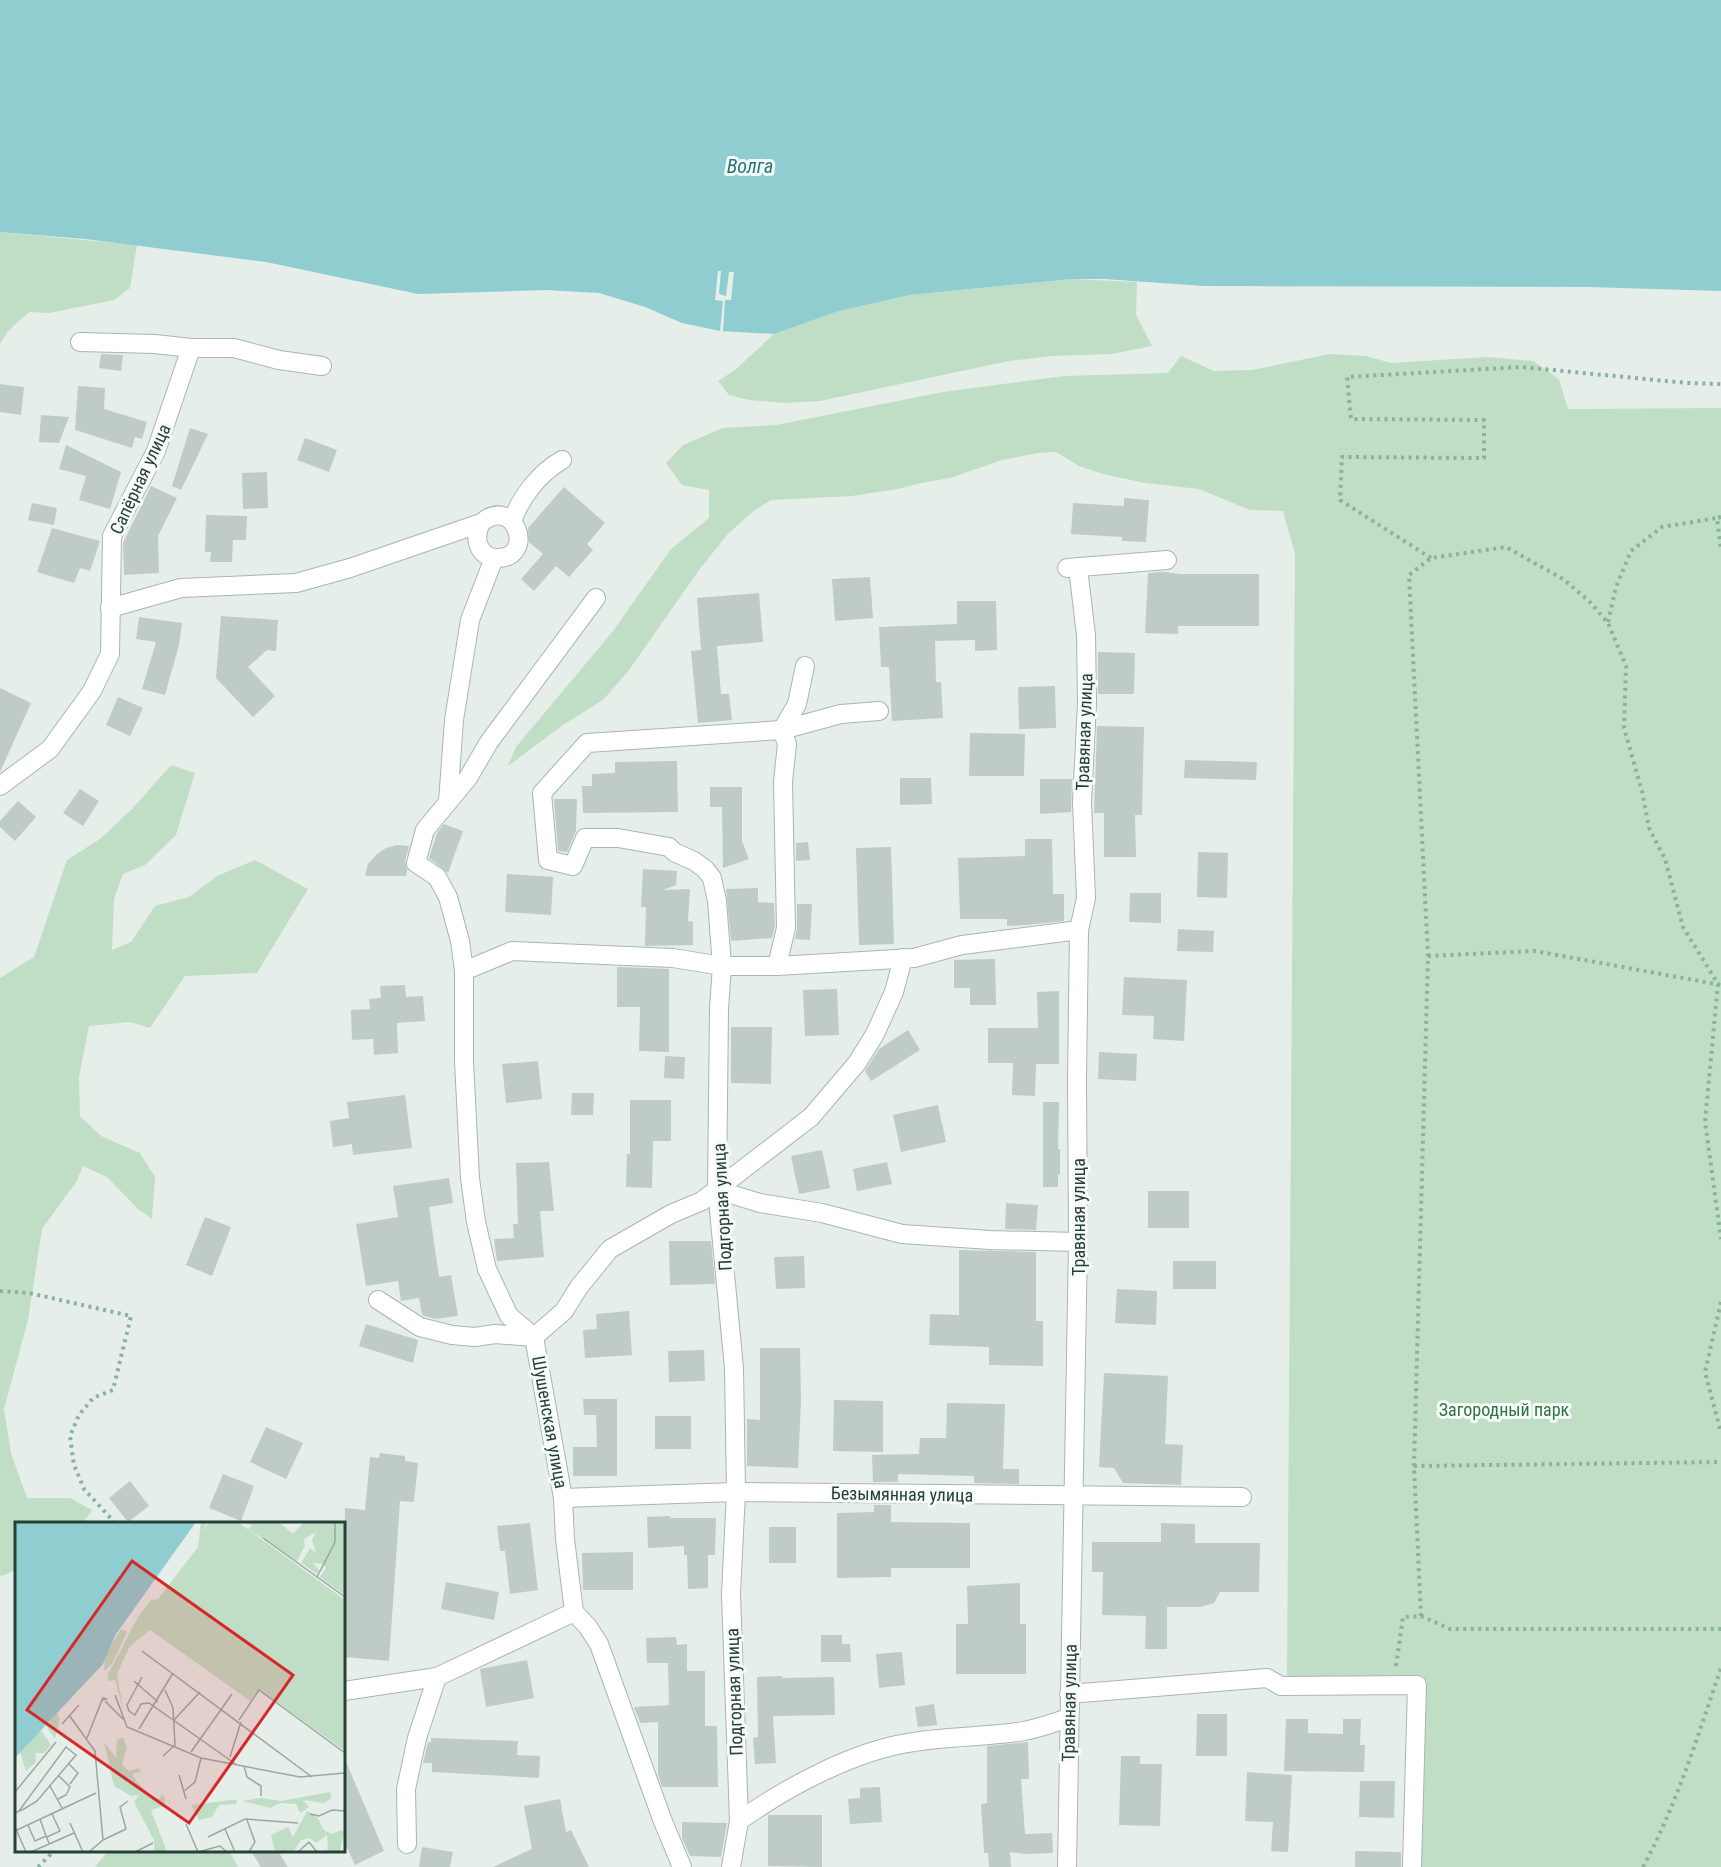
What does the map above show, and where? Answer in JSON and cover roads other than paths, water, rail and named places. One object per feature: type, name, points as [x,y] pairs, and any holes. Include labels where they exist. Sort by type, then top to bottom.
[{"type":"street","points":[[80,342],[234,348],[279,360],[322,366]]},
{"type":"street","name":"Сапёрная улица","points":[[0,786],[50,749],[92,691],[110,654],[112,536],[156,451],[191,348]]},
{"type":"street","points":[[512,521],[518,506],[547,468],[562,460]]},
{"type":"street","points":[[110,608],[181,588],[296,584],[351,568],[481,523],[493,516],[506,517],[512,521],[519,532],[517,546],[508,556],[494,558],[481,551],[477,544],[477,530],[481,523]]},
{"type":"street","points":[[448,802],[454,720],[470,620],[494,558]]},
{"type":"street","name":"Травяная улица","points":[[1067,1867],[1078,1242],[1079,930],[1086,898],[1082,802],[1087,703],[1086,635],[1072,568],[1167,560]]},
{"type":"street","points":[[448,802],[468,778],[489,742],[596,598]]},
{"type":"street","points":[[777,966],[786,928],[783,782],[787,744],[782,730],[797,704],[805,666]]},
{"type":"street","points":[[782,730],[841,714],[879,711]]},
{"type":"street","name":"Подгорная улица","points":[[731,1867],[739,1821],[731,1594],[736,1492],[734,1368],[717,1190],[719,1009],[722,966],[717,902],[712,878],[705,869],[669,847],[618,838],[585,838],[573,866],[548,860],[542,792],[587,743],[782,730]]},
{"type":"street","name":"Шушенская улица","points":[[448,802],[425,830],[416,863],[437,877],[448,897],[460,941],[464,971],[464,1074],[470,1178],[476,1222],[487,1269],[509,1316],[534,1337],[563,1498],[573,1612]]},
{"type":"street","points":[[464,971],[512,951],[673,958],[722,966],[777,966],[914,958],[962,945],[1079,930]]},
{"type":"street","points":[[378,1300],[420,1327],[452,1335],[475,1337],[495,1334],[534,1337],[564,1311],[579,1287],[610,1249],[671,1214],[702,1201],[811,1117],[863,1054],[875,1034],[894,992],[903,958]]},
{"type":"street","points":[[717,1190],[760,1203],[822,1213],[902,1234],[990,1240],[1078,1242]]},
{"type":"street","name":"Безымянная улица","points":[[563,1498],[736,1492],[1242,1497]]},
{"type":"street","points":[[345,1691],[437,1677],[573,1612],[588,1627],[599,1644],[662,1819],[682,1867]]},
{"type":"street","points":[[407,1844],[406,1789],[417,1738],[437,1677]]},
{"type":"street","points":[[1069,1694],[1268,1678],[1281,1686],[1417,1685],[1413,1867]]},
{"type":"street","points":[[739,1821],[772,1799],[856,1757],[912,1742],[1024,1731],[1068,1719]]},
{"type":"water","name":"Волга","points":[[0,0],[1721,0],[1721,291],[1588,287],[1204,286],[1072,279],[910,295],[839,311],[774,334],[720,331],[682,323],[645,307],[599,293],[546,290],[418,294],[266,262],[85,239],[0,232]]},
{"type":"park label","name":"Загородный парк","points":[[1504,1409]]}]
